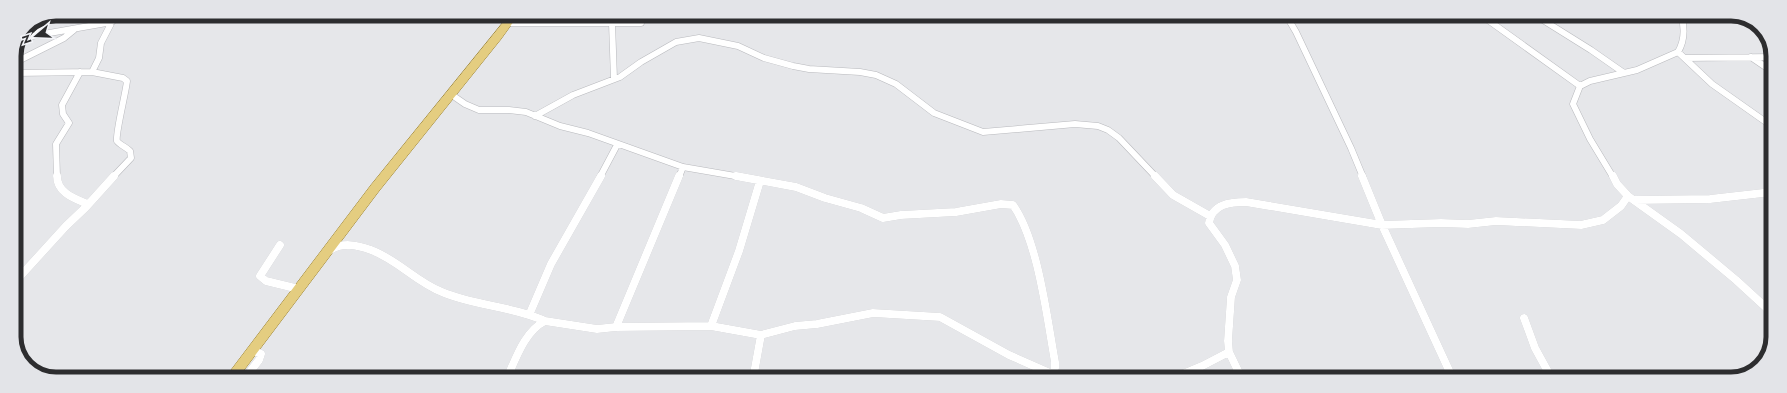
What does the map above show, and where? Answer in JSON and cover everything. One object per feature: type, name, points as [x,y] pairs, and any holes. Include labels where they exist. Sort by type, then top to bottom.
[{"type":"main road","points":[[235,372],[299,290],[375,188],[452,95],[510,21]]},
{"type":"street","points":[[529,21],[546,24],[641,23]]},
{"type":"street","points":[[1291,21],[1351,148],[1382,225],[1450,372]]},
{"type":"street","points":[[1489,21],[1580,86]]},
{"type":"street","points":[[1545,21],[1570,36],[1624,73]]},
{"type":"street","points":[[1683,21],[1685,30],[1681,49],[1678,52],[1644,68],[1590,81],[1580,86],[1573,104],[1575,111],[1586,133],[1617,184],[1628,196],[1702,251],[1766,308]]},
{"type":"street","points":[[27,37],[112,22]]},
{"type":"street","points":[[92,72],[99,58],[101,43],[112,22]]},
{"type":"street","points":[[612,23],[614,79]]},
{"type":"street","points":[[37,34],[42,24]]},
{"type":"street","points":[[21,59],[64,38],[77,28]]},
{"type":"street","points":[[535,116],[573,95],[614,79],[676,42],[699,38],[738,46],[764,58],[793,66],[876,74],[896,84],[934,113],[983,132],[1075,124],[1098,126],[1108,130],[1119,138],[1173,195],[1210,216]]},
{"type":"street","points":[[1678,52],[1712,84],[1766,122]]},
{"type":"street","points":[[1751,57],[1766,67]]},
{"type":"street","points":[[1685,58],[1766,57]]},
{"type":"street","points":[[80,72],[62,105],[64,114],[69,123],[56,144],[57,180],[62,189],[69,196],[85,203],[86,206]]},
{"type":"street","points":[[21,73],[92,72],[127,80],[126,94],[116,140],[120,145],[130,150],[132,154],[129,161],[21,275]]},
{"type":"street","points":[[452,95],[465,104],[479,110],[518,110],[560,126],[588,133],[682,167],[796,187],[825,198],[861,208],[883,218],[900,215],[956,212],[1001,204],[1013,205],[1019,213],[1031,243],[1055,362],[1054,372]]},
{"type":"street","points":[[530,313],[551,264],[585,206],[617,144]]},
{"type":"street","points":[[616,327],[682,167]]},
{"type":"street","points":[[711,326],[739,251],[760,181]]},
{"type":"street","points":[[1635,200],[1710,199],[1766,193]]},
{"type":"street","points":[[1239,372],[1229,352],[1229,310],[1231,298],[1236,286],[1237,274],[1229,251],[1209,223],[1210,216],[1222,205],[1234,202],[1246,202],[1382,225],[1440,223],[1468,224],[1496,221],[1590,224],[1607,217],[1621,206],[1628,196]]},
{"type":"street","points":[[280,245],[260,276],[266,281],[299,290]]},
{"type":"street","points":[[325,254],[332,248],[349,245],[370,250],[396,262],[427,286],[442,293],[489,306],[530,313],[545,321],[597,329],[616,327],[711,326],[732,331],[761,335],[795,326],[817,324],[873,313],[940,317],[1042,372]]},
{"type":"street","points":[[1524,318],[1535,348],[1548,372]]},
{"type":"street","points":[[510,372],[532,332],[540,322],[545,321]]},
{"type":"street","points":[[754,372],[761,335]]},
{"type":"street","points":[[250,372],[259,360],[261,354],[252,350]]},
{"type":"street","points":[[1188,372],[1229,352]]}]
